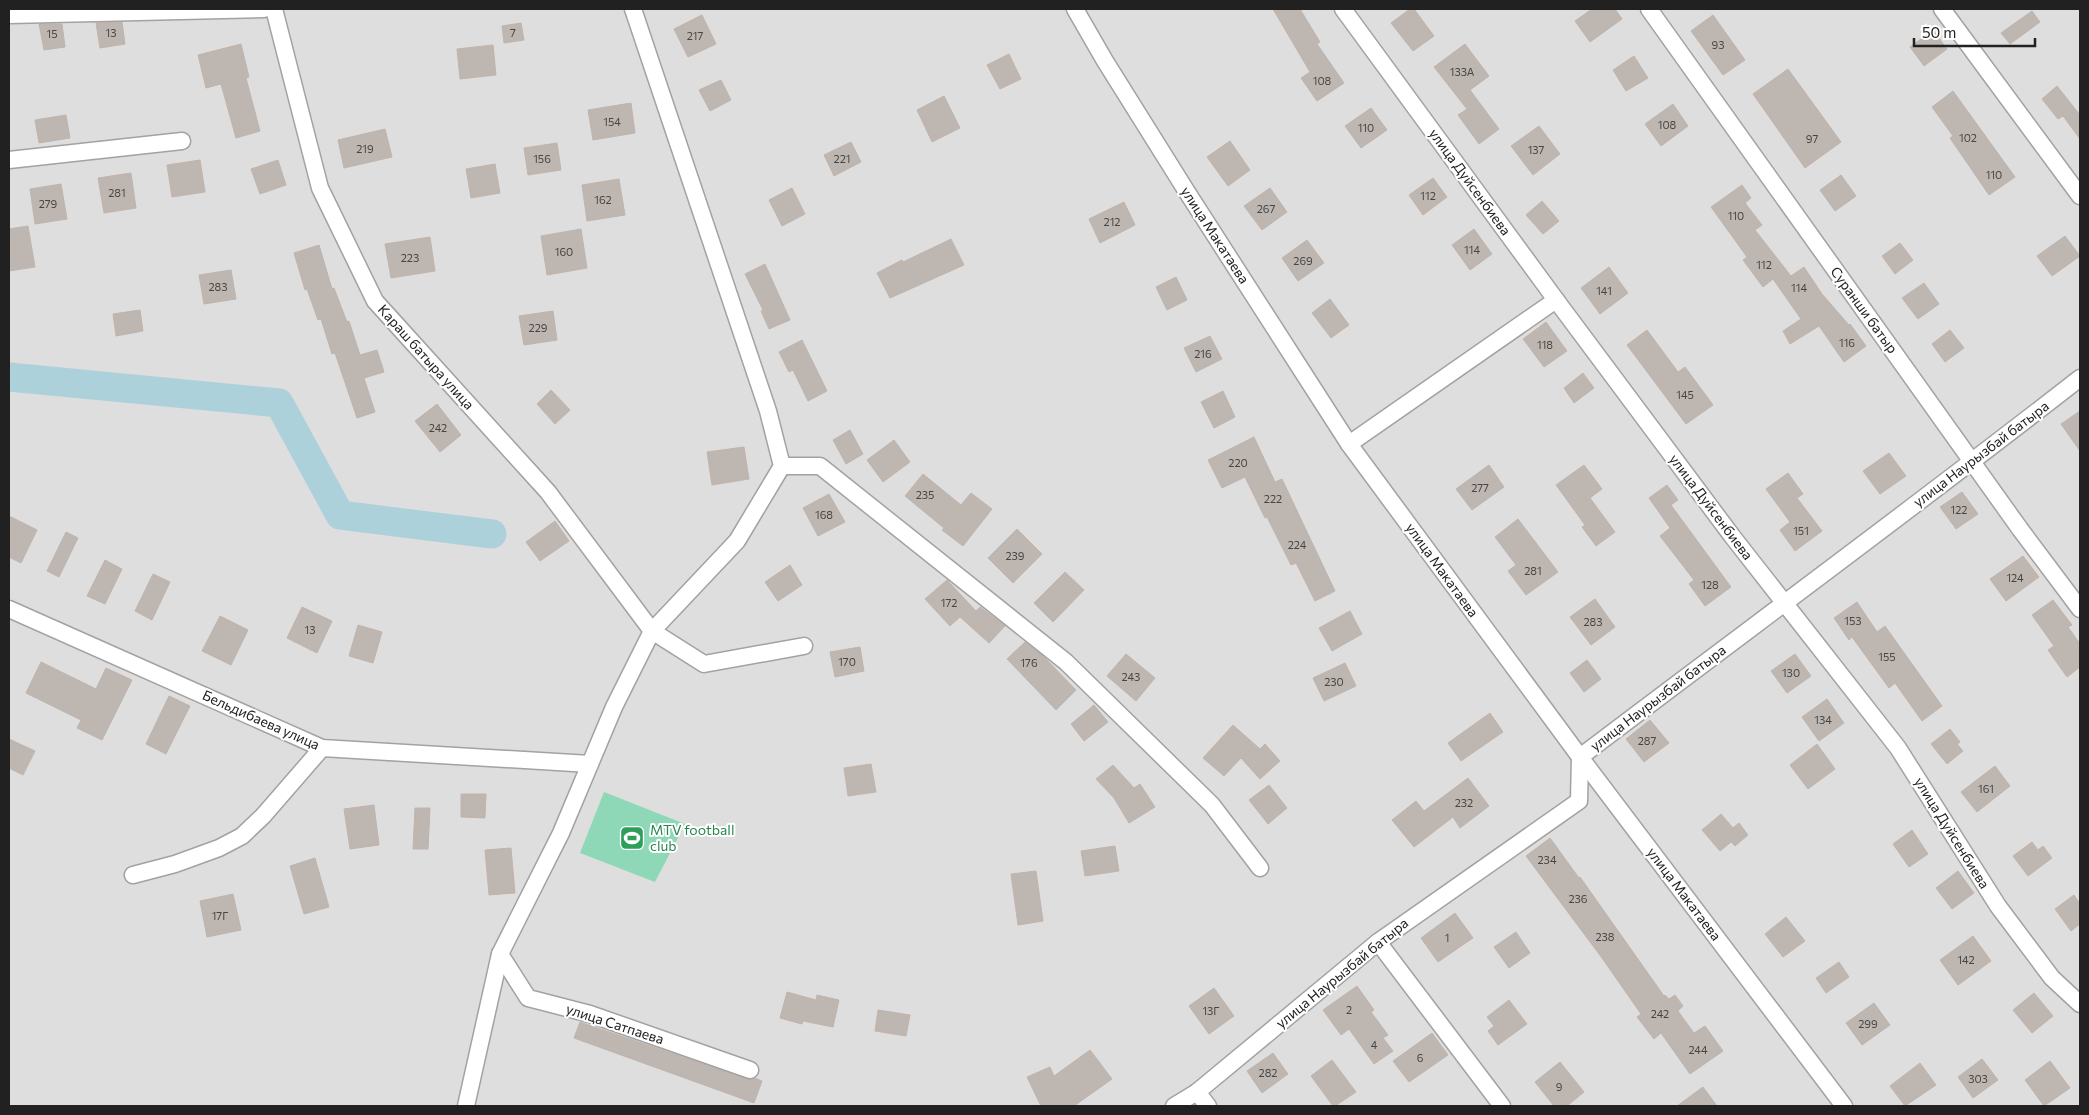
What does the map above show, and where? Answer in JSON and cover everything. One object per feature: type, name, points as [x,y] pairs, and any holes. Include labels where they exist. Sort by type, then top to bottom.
[{"type":"street","points":[[9,15],[264,9]]},
{"type":"street","name":"Караш батыра улица","points":[[274,9],[320,188],[375,301],[548,492],[652,631]]},
{"type":"street","points":[[466,1106],[500,954],[561,833],[614,708],[652,631],[737,541],[782,466],[768,411],[633,9]]},
{"type":"street","name":"улица Макатаева","points":[[1075,9],[1105,61],[1182,184],[1349,444],[1580,757],[1844,1106]]},
{"type":"street","name":"улица Дуйсенбиева","points":[[1343,9],[1732,536],[1898,748],[1998,906],[2052,978],[2080,1004]]},
{"type":"street","name":"Суранши батыр","points":[[1649,9],[2080,609]]},
{"type":"street","points":[[1942,9],[2080,196]]},
{"type":"street","points":[[9,160],[182,141]]},
{"type":"street","points":[[1349,444],[1556,300]]},
{"type":"street","name":"улица Наурызбай батыра","points":[[1174,1106],[1197,1092],[1378,942],[1579,801],[1580,757],[1973,462],[2080,378]]},
{"type":"street","points":[[782,466],[820,466],[1066,662],[1212,805],[1260,868]]},
{"type":"street","name":"Бельдибаева улица","points":[[9,608],[322,748],[590,764]]},
{"type":"street","points":[[652,631],[704,664],[804,646]]},
{"type":"street","points":[[133,875],[193,858],[219,848],[242,836],[263,816],[322,748]]},
{"type":"street","points":[[1378,942],[1502,1106]]},
{"type":"street","name":"улица Сатпаева","points":[[500,954],[528,998],[590,1014],[750,1070]]},
{"type":"street","points":[[1197,1092],[1208,1106]]},
{"type":"shaded area","points":[[9,9],[2080,9],[2080,1106],[9,1106]]},
{"type":"green space","name":"MTV football club","points":[[604,792],[685,824],[655,882],[580,853]]},
{"type":"building","points":[[1273,9],[1300,9],[1320,42],[1317,44],[1344,83],[1317,101],[1301,78],[1310,72]]},
{"type":"building","points":[[1410,9],[1414,9],[1434,36],[1413,51],[1391,23]]},
{"type":"building","points":[[1592,9],[1615,9],[1622,19],[1590,42],[1575,21]]},
{"type":"building","points":[[2032,11],[2040,22],[2010,44],[2001,33]]},
{"type":"building","points":[[702,15],[716,44],[688,57],[674,29]]},
{"type":"building","points":[[1713,15],[1745,60],[1723,75],[1691,31]]},
{"type":"building","points":[[122,22],[125,44],[100,48],[96,23]]},
{"type":"building","points":[[521,23],[524,40],[504,43],[502,26]]},
{"type":"building","points":[[39,24],[62,24],[65,47],[44,50]]},
{"type":"building","points":[[1933,30],[1947,49],[1924,66],[1910,47]]},
{"type":"building","points":[[241,44],[249,77],[246,78],[260,131],[236,138],[221,84],[206,88],[198,55]]},
{"type":"building","points":[[1465,44],[1489,76],[1470,90],[1499,129],[1479,144],[1458,115],[1467,109],[1434,67]]},
{"type":"building","points":[[493,45],[496,75],[460,79],[457,49]]},
{"type":"building","points":[[1009,54],[1021,79],[1000,89],[987,65]]},
{"type":"building","points":[[1634,56],[1648,78],[1626,91],[1613,70]]},
{"type":"building","points":[[1788,69],[1841,142],[1805,168],[1753,94]]},
{"type":"building","points":[[721,80],[731,100],[710,111],[699,90]]},
{"type":"building","points":[[2057,86],[2080,115],[2080,139],[2063,116],[2058,119],[2042,99]]},
{"type":"building","points":[[1953,91],[2015,177],[1989,195],[1950,138],[1953,136],[1932,107]]},
{"type":"building","points":[[944,96],[960,128],[932,142],[917,110]]},
{"type":"building","points":[[631,103],[635,133],[593,140],[588,110]]},
{"type":"building","points":[[1673,104],[1688,126],[1661,146],[1645,124]]},
{"type":"building","points":[[1371,108],[1387,130],[1361,148],[1345,126]]},
{"type":"building","points":[[66,115],[70,138],[39,143],[35,120]]},
{"type":"building","points":[[1539,126],[1560,154],[1533,175],[1511,146]]},
{"type":"building","points":[[385,129],[392,157],[344,168],[338,140]]},
{"type":"building","points":[[1230,141],[1250,170],[1228,186],[1207,157]]},
{"type":"building","points":[[851,142],[861,162],[834,176],[824,155]]},
{"type":"building","points":[[557,143],[561,170],[528,175],[524,148]]},
{"type":"building","points":[[200,160],[205,192],[172,197],[167,165]]},
{"type":"building","points":[[278,160],[286,185],[260,194],[251,169]]},
{"type":"building","points":[[495,164],[500,193],[471,198],[466,169]]},
{"type":"building","points":[[131,173],[136,208],[104,213],[98,178]]},
{"type":"building","points":[[1841,175],[1856,196],[1835,211],[1820,190]]},
{"type":"building","points":[[1433,178],[1447,197],[1423,215],[1409,195]]},
{"type":"building","points":[[619,179],[625,215],[587,221],[582,185]]},
{"type":"building","points":[[61,184],[67,219],[35,224],[30,189]]},
{"type":"building","points":[[1742,185],[1751,198],[1745,203],[1762,225],[1755,230],[1791,276],[1804,267],[1822,294],[1850,324],[1866,346],[1844,362],[1819,326],[1790,344],[1783,331],[1801,319],[1773,279],[1763,287],[1743,260],[1747,257],[1711,207]]},
{"type":"building","points":[[792,188],[805,214],[782,226],[769,200]]},
{"type":"building","points":[[1270,188],[1287,212],[1262,230],[1244,206]]},
{"type":"building","points":[[1542,201],[1559,221],[1543,234],[1526,215]]},
{"type":"building","points":[[1124,202],[1135,225],[1100,243],[1089,219]]},
{"type":"building","points":[[28,226],[35,267],[9,271],[9,229]]},
{"type":"building","points":[[581,229],[587,268],[547,275],[541,236]]},
{"type":"building","points":[[1474,229],[1492,254],[1470,270],[1452,245]]},
{"type":"building","points":[[2065,236],[2080,256],[2052,276],[2037,256]]},
{"type":"building","points":[[430,237],[435,271],[391,278],[385,244]]},
{"type":"building","points":[[951,239],[964,265],[890,298],[877,273]]},
{"type":"building","points":[[1307,240],[1324,263],[1298,281],[1282,258]]},
{"type":"building","points":[[1900,243],[1913,260],[1895,274],[1882,256]]},
{"type":"building","points":[[319,245],[332,289],[334,288],[347,322],[349,321],[360,355],[377,350],[384,372],[364,378],[375,412],[357,418],[335,353],[332,354],[321,319],[318,320],[307,289],[305,290],[294,253]]},
{"type":"building","points":[[765,264],[790,320],[769,329],[761,311],[763,310],[745,274]]},
{"type":"building","points":[[1609,267],[1628,293],[1600,314],[1581,288]]},
{"type":"building","points":[[231,270],[236,299],[204,304],[199,275]]},
{"type":"building","points":[[1176,277],[1187,300],[1167,310],[1156,287]]},
{"type":"building","points":[[1924,283],[1939,304],[1918,319],[1902,298]]},
{"type":"building","points":[[1330,299],[1349,325],[1331,338],[1312,313]]},
{"type":"building","points":[[140,310],[143,331],[116,336],[113,314]]},
{"type":"building","points":[[553,311],[557,340],[524,345],[519,316]]},
{"type":"building","points":[[1546,322],[1567,351],[1544,367],[1523,339]]},
{"type":"building","points":[[1647,330],[1678,372],[1685,367],[1713,405],[1686,424],[1627,345]]},
{"type":"building","points":[[1950,330],[1964,348],[1945,362],[1932,344]]},
{"type":"building","points":[[1210,336],[1222,359],[1196,372],[1184,348]]},
{"type":"building","points":[[802,340],[827,391],[808,401],[793,370],[789,372],[779,352]]},
{"type":"building","points":[[1583,373],[1594,388],[1574,403],[1564,388]]},
{"type":"building","points":[[551,390],[570,410],[555,424],[537,404]]},
{"type":"building","points":[[1223,391],[1235,417],[1214,428],[1201,402]]},
{"type":"building","points":[[437,404],[461,435],[440,452],[415,421]]},
{"type":"building","points":[[2080,411],[2080,451],[2061,424]]},
{"type":"building","points":[[850,430],[863,454],[846,464],[833,440]]},
{"type":"building","points":[[1254,437],[1275,482],[1282,479],[1335,591],[1315,601],[1296,563],[1291,565],[1245,477],[1222,488],[1208,460]]},
{"type":"building","points":[[894,440],[910,462],[883,482],[867,460]]},
{"type":"building","points":[[744,447],[749,479],[712,485],[707,452]]},
{"type":"building","points":[[1889,453],[1906,476],[1880,494],[1863,471]]},
{"type":"building","points":[[1489,465],[1504,487],[1472,510],[1456,489]]},
{"type":"building","points":[[1584,465],[1602,489],[1590,498],[1615,532],[1596,546],[1582,527],[1585,525],[1556,485]]},
{"type":"building","points":[[1788,473],[1803,494],[1797,498],[1822,531],[1795,551],[1780,530],[1790,522],[1766,489]]},
{"type":"building","points":[[923,474],[961,505],[971,493],[992,509],[963,546],[942,530],[944,528],[905,496]]},
{"type":"building","points":[[1667,485],[1678,500],[1671,505],[1731,587],[1705,606],[1689,584],[1694,580],[1660,536],[1670,528],[1649,498]]},
{"type":"building","points":[[1962,492],[1978,514],[1956,529],[1940,507]]},
{"type":"building","points":[[829,494],[845,522],[818,536],[803,508]]},
{"type":"building","points":[[9,516],[37,530],[21,563],[9,557]]},
{"type":"building","points":[[1518,519],[1558,572],[1526,595],[1508,571],[1516,565],[1495,537]]},
{"type":"building","points":[[555,521],[569,541],[540,561],[526,542]]},
{"type":"building","points":[[1017,529],[1042,554],[1013,583],[988,558]]},
{"type":"building","points":[[66,532],[78,538],[59,577],[47,571]]},
{"type":"building","points":[[2023,556],[2039,577],[2006,601],[1990,579]]},
{"type":"building","points":[[105,560],[122,569],[105,604],[87,596]]},
{"type":"building","points":[[790,565],[802,585],[778,601],[765,582]]},
{"type":"building","points":[[1065,572],[1084,590],[1053,622],[1034,603]]},
{"type":"building","points":[[153,574],[170,582],[152,620],[135,611]]},
{"type":"building","points":[[947,580],[976,611],[980,607],[1005,626],[989,643],[960,617],[950,626],[925,599]]},
{"type":"building","points":[[1595,599],[1615,627],[1591,645],[1570,617]]},
{"type":"building","points":[[2053,600],[2072,625],[2068,627],[2080,644],[2080,667],[2067,677],[2048,650],[2054,646],[2032,615]]},
{"type":"building","points":[[1857,602],[1877,632],[1885,626],[1942,706],[1922,721],[1895,683],[1889,688],[1852,637],[1849,640],[1834,618]]},
{"type":"building","points":[[302,607],[332,621],[317,653],[287,638]]},
{"type":"building","points":[[1350,611],[1362,634],[1332,651],[1319,628]]},
{"type":"building","points":[[220,616],[248,630],[231,665],[202,651]]},
{"type":"building","points":[[358,625],[382,632],[373,663],[349,656]]},
{"type":"building","points":[[1025,642],[1042,655],[1076,690],[1056,710],[1007,659]]},
{"type":"building","points":[[860,647],[864,671],[835,677],[830,652]]},
{"type":"building","points":[[1126,654],[1155,678],[1136,701],[1107,676]]},
{"type":"building","points":[[1795,654],[1811,676],[1787,693],[1771,671]]},
{"type":"building","points":[[1587,660],[1601,679],[1584,692],[1570,673]]},
{"type":"building","points":[[41,662],[96,689],[106,668],[132,680],[102,740],[77,728],[81,720],[26,693]]},
{"type":"building","points":[[1345,663],[1356,686],[1324,701],[1313,678]]},
{"type":"building","points":[[169,696],[190,706],[166,754],[146,744]]},
{"type":"building","points":[[1827,699],[1844,723],[1819,741],[1802,717]]},
{"type":"building","points":[[1094,705],[1108,722],[1084,741],[1071,724]]},
{"type":"building","points":[[1490,713],[1503,732],[1461,761],[1448,743]]},
{"type":"building","points":[[1650,720],[1669,743],[1644,762],[1626,739]]},
{"type":"building","points":[[1233,725],[1260,749],[1265,744],[1280,761],[1260,779],[1241,758],[1224,776],[1203,758]]},
{"type":"building","points":[[1950,729],[1960,742],[1957,744],[1963,751],[1947,764],[1931,744]]},
{"type":"building","points":[[9,739],[35,751],[23,775],[9,768]]},
{"type":"building","points":[[1817,744],[1835,769],[1808,789],[1790,765]]},
{"type":"building","points":[[871,764],[876,792],[848,796],[844,768]]},
{"type":"building","points":[[1113,765],[1134,788],[1140,784],[1155,807],[1129,823],[1114,798],[1096,779]]},
{"type":"building","points":[[1995,766],[2010,786],[1977,812],[1961,792]]},
{"type":"building","points":[[1468,778],[1489,806],[1460,828],[1453,817],[1414,847],[1392,820],[1416,801],[1424,811]]},
{"type":"building","points":[[1269,785],[1287,808],[1268,824],[1249,800]]},
{"type":"building","points":[[461,794],[486,794],[485,818],[461,817]]},
{"type":"building","points":[[374,805],[379,845],[350,849],[344,809]]},
{"type":"building","points":[[415,808],[430,808],[428,849],[413,849]]},
{"type":"building","points":[[1721,814],[1733,828],[1739,823],[1748,835],[1735,846],[1731,842],[1720,851],[1702,830]]},
{"type":"building","points":[[1912,830],[1928,854],[1909,867],[1893,844]]},
{"type":"building","points":[[1550,838],[1580,877],[1664,996],[1669,999],[1675,995],[1683,1006],[1678,1011],[1694,1033],[1705,1026],[1723,1051],[1690,1074],[1661,1033],[1654,1039],[1637,1017],[1641,1014],[1602,958],[1526,856]]},
{"type":"building","points":[[2032,842],[2038,850],[2043,846],[2052,858],[2028,876],[2013,856]]},
{"type":"building","points":[[1115,846],[1119,871],[1085,876],[1081,851]]},
{"type":"building","points":[[511,848],[515,893],[489,895],[485,850]]},
{"type":"building","points":[[315,858],[329,907],[304,914],[290,866]]},
{"type":"building","points":[[1036,871],[1043,921],[1018,925],[1011,874]]},
{"type":"building","points":[[1958,871],[1974,893],[1952,909],[1936,888]]},
{"type":"building","points":[[233,894],[241,930],[207,937],[200,901]]},
{"type":"building","points":[[2074,895],[2080,904],[2080,924],[2071,931],[2055,909]]},
{"type":"building","points":[[1455,913],[1473,938],[1438,962],[1421,938]]},
{"type":"building","points":[[1786,917],[1805,941],[1783,957],[1765,934]]},
{"type":"building","points":[[1516,932],[1530,953],[1509,968],[1494,947]]},
{"type":"building","points":[[1973,936],[1991,961],[1958,985],[1940,960]]},
{"type":"building","points":[[1839,962],[1849,977],[1826,993],[1816,978]]},
{"type":"building","points":[[1357,986],[1374,1010],[1371,1012],[1388,1035],[1383,1038],[1393,1051],[1374,1064],[1349,1029],[1341,1035],[1323,1010]]},
{"type":"building","points":[[1214,988],[1234,1016],[1209,1034],[1189,1006]]},
{"type":"building","points":[[787,992],[816,1000],[817,995],[839,1000],[833,1027],[803,1021],[802,1024],[780,1018]]},
{"type":"building","points":[[2034,993],[2053,1016],[2032,1033],[2013,1010]]},
{"type":"building","points":[[1509,1000],[1527,1024],[1498,1045],[1488,1031],[1494,1026],[1487,1017]]},
{"type":"building","points":[[1874,1003],[1890,1025],[1862,1045],[1846,1023]]},
{"type":"building","points":[[878,1010],[910,1015],[906,1036],[875,1031]]},
{"type":"building","points":[[580,1022],[747,1079],[755,1078],[762,1081],[754,1103],[574,1038]]},
{"type":"building","points":[[1432,1033],[1448,1055],[1409,1082],[1393,1061]]},
{"type":"building","points":[[1090,1050],[1112,1079],[1074,1106],[1041,1106],[1027,1077],[1050,1067],[1054,1076]]},
{"type":"building","points":[[1273,1053],[1288,1074],[1262,1093],[1247,1071]]},
{"type":"building","points":[[1982,1059],[1998,1080],[1973,1098],[1958,1077]]},
{"type":"building","points":[[1332,1060],[1356,1092],[1335,1106],[1333,1106],[1311,1076]]},
{"type":"building","points":[[2050,1061],[2070,1088],[2044,1106],[2025,1080]]},
{"type":"building","points":[[1560,1062],[1584,1092],[1567,1106],[1554,1106],[1535,1082]]},
{"type":"building","points":[[1920,1063],[1936,1085],[1905,1106],[1890,1086]]},
{"type":"building","points":[[1703,1087],[1717,1106],[1677,1106]]},
{"type":"waterway","points":[[9,377],[279,403],[340,515],[492,534]]},
{"type":"place","name":"MTV football club","points":[[632,838]]}]
